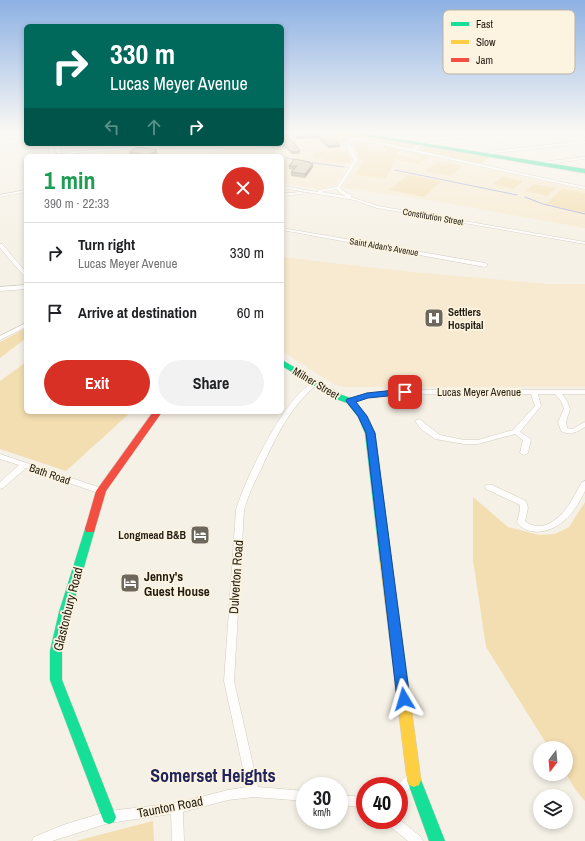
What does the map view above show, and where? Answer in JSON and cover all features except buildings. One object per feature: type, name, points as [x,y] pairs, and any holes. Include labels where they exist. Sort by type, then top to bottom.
[{"type":"street","points":[[338,188],[349,171]]},
{"type":"street","points":[[509,171],[585,188]]},
{"type":"street","name":"Constitution Street","points":[[284,187],[355,199],[377,207],[585,243]]},
{"type":"street","points":[[284,195],[338,188],[355,199]]},
{"type":"street","points":[[0,196],[24,191]]},
{"type":"street","name":"Saint Aidan's Avenue","points":[[284,229],[485,265]]},
{"type":"street","points":[[1,247],[24,273]]},
{"type":"street","points":[[0,289],[24,287]]},
{"type":"street","points":[[0,338],[24,326]]},
{"type":"street","name":"Milner Street","points":[[284,363],[339,397],[350,401]]},
{"type":"street","name":"Dulverton Road","points":[[254,792],[229,681],[240,510],[243,498],[282,421],[302,393],[316,383]]},
{"type":"street","name":"Lucas Meyer Avenue","points":[[350,401],[367,395],[397,392],[585,392]]},
{"type":"street","points":[[419,421],[430,432],[438,437],[464,442],[478,442],[516,432],[538,406],[534,392]]},
{"type":"street","points":[[556,392],[564,401],[567,409],[562,422],[564,429],[574,431],[585,424]]},
{"type":"street","points":[[350,401],[362,416],[370,433],[414,777],[437,841]]},
{"type":"street","name":"Glastonbury Road","points":[[109,817],[56,680],[56,651],[65,612],[101,491],[157,414]]},
{"type":"street","points":[[516,432],[527,439],[524,453]]},
{"type":"street","name":"Bath Road","points":[[0,456],[101,491]]},
{"type":"street","points":[[0,486],[24,465]]},
{"type":"street","points":[[488,487],[523,504],[524,509],[521,522],[528,527],[540,530],[562,518],[585,484]]},
{"type":"street","points":[[408,783],[414,777]]},
{"type":"street","name":"Taunton Road","points":[[38,841],[63,831],[109,817],[177,808],[228,795],[254,792],[296,795]]},
{"type":"street","points":[[177,808],[178,841]]},
{"type":"street","points":[[402,829],[417,841]]},
{"type":"shaded area","points":[[284,171],[344,171],[336,185],[319,189],[284,183]]},
{"type":"shaded area","points":[[353,171],[499,171],[585,190],[585,228],[434,201],[343,188]]},
{"type":"shaded area","points":[[357,171],[390,171],[386,178],[355,175]]},
{"type":"shaded area","points":[[426,171],[456,171],[450,176]]},
{"type":"shaded area","points":[[408,175],[441,181],[424,197],[389,190]]},
{"type":"shaded area","points":[[502,177],[523,181],[514,189],[493,184]]},
{"type":"shaded area","points":[[534,184],[556,188],[547,196],[525,191]]},
{"type":"shaded area","points":[[562,189],[585,193],[585,213],[546,204]]},
{"type":"shaded area","name":"Settlers Hospital","points":[[284,257],[411,272],[549,284],[585,284],[585,387],[344,387],[335,385],[284,352]]},
{"type":"shaded area","points":[[24,329],[24,340],[0,358],[0,342]]},
{"type":"shaded area","points":[[24,363],[24,414],[129,414],[66,471],[0,449],[0,381]]},
{"type":"shaded area","points":[[473,497],[508,527],[539,535],[555,534],[569,527],[585,502],[585,801],[570,781],[573,781],[573,741],[545,741],[486,647],[473,560]]},
{"type":"shaded area","points":[[153,821],[154,841],[76,841]]},
{"type":"waterway","points":[[401,171],[517,195]]},
{"type":"waterway","points":[[525,197],[543,204],[585,214]]},
{"type":"traffic: fast","points":[[284,363],[339,397],[350,401],[362,416],[370,433],[386,562]]},
{"type":"traffic: fast","points":[[90,529],[65,612],[56,651],[56,680],[109,817]]},
{"type":"traffic: fast","points":[[414,780],[437,841]]},
{"type":"traffic: slow","points":[[386,562],[414,780]]},
{"type":"traffic: jam","points":[[90,529],[101,491],[157,414]]},
{"type":"place","name":"Settlers Hospital","points":[[434,318]]},
{"type":"place","name":"Longmead B&B","points":[[200,535]]},
{"type":"place","name":"Jenny's Guest House","points":[[130,583]]},
{"type":"district","name":"Somerset Heights","points":[[213,775]]},
{"type":"route","points":[[404,699],[370,433],[367,424],[357,408],[350,401],[367,395],[405,392]]}]
